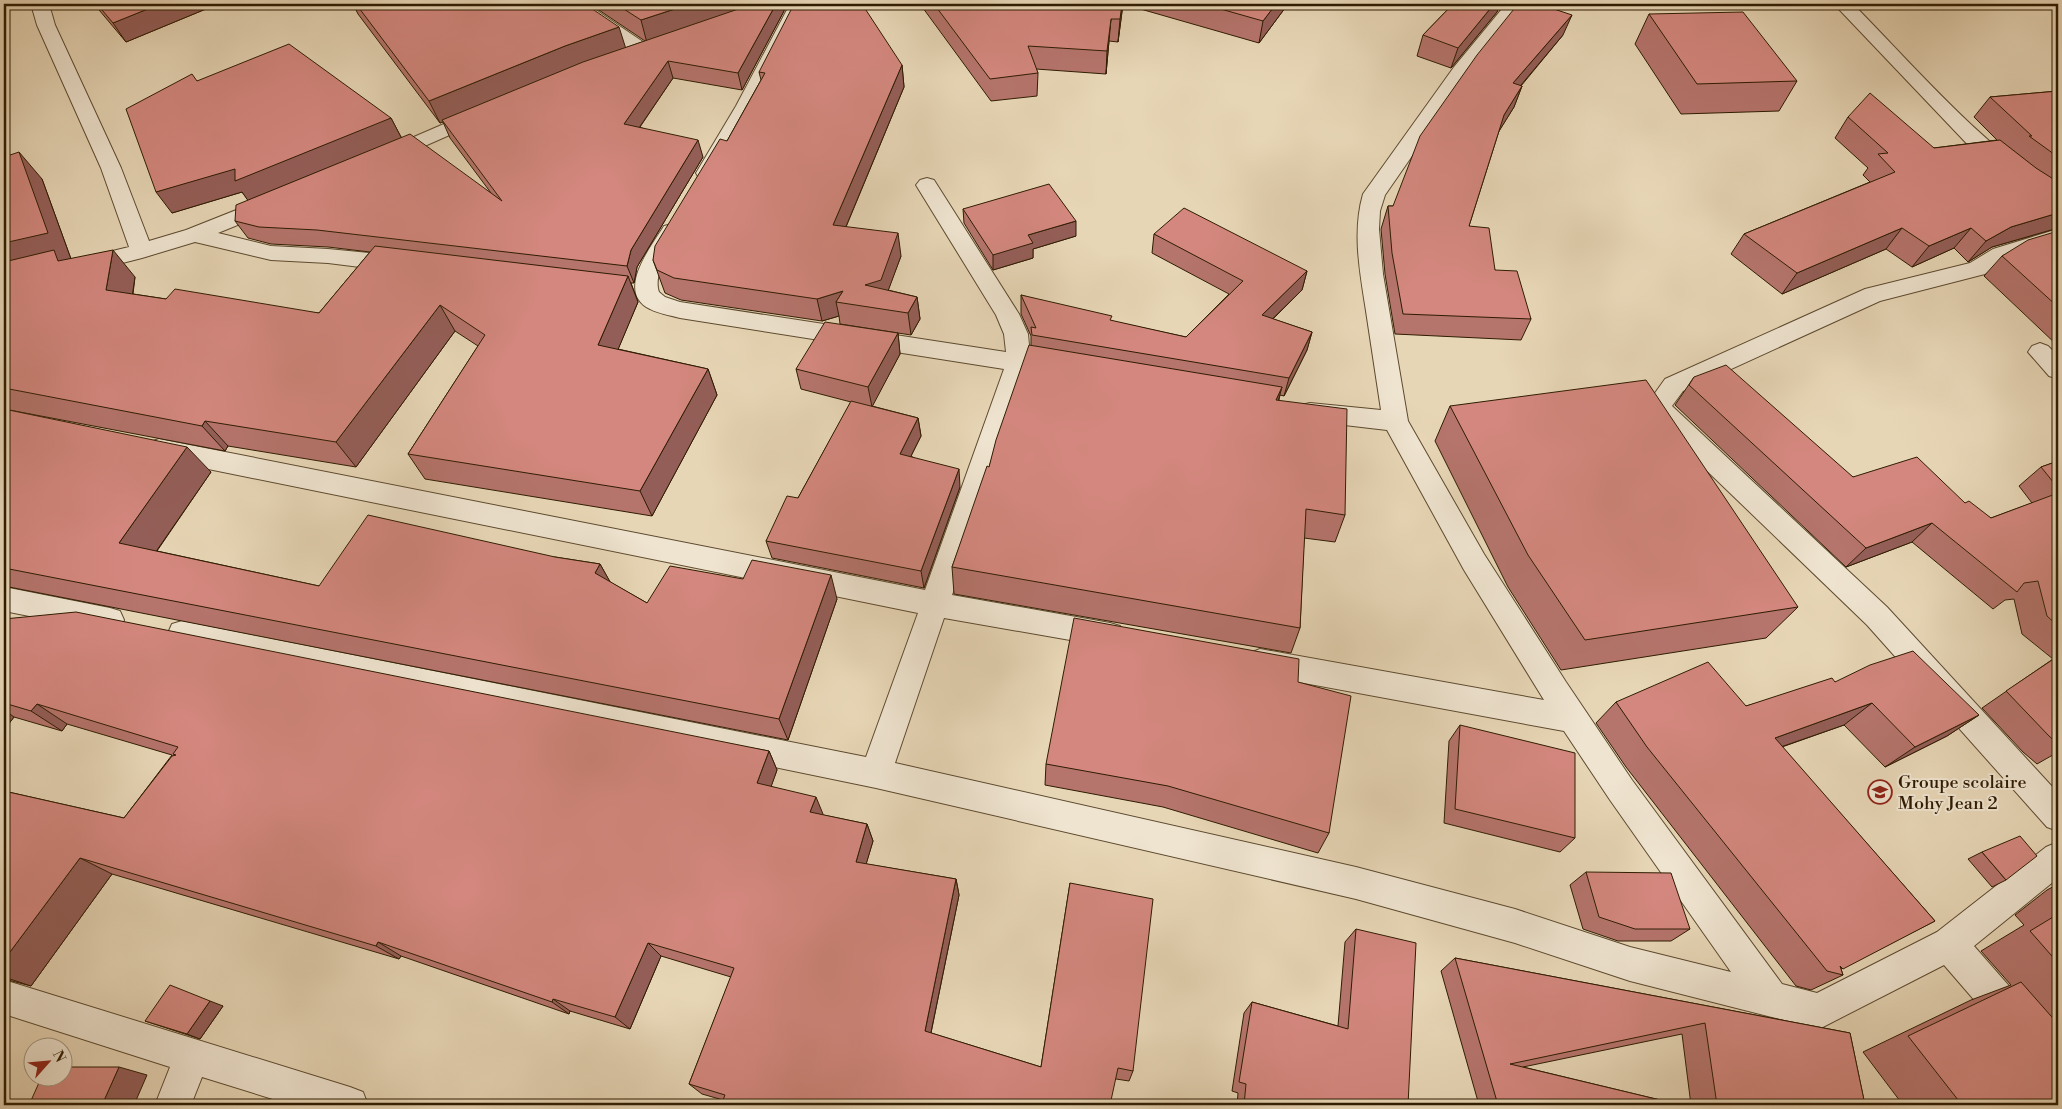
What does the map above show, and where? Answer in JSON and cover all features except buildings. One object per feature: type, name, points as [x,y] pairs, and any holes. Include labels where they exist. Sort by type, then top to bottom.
[{"type":"street","points":[[40,4],[46,24],[111,168],[142,251]]},
{"type":"street","points":[[575,4],[645,52]]},
{"type":"street","points":[[695,191],[746,106],[799,4]]},
{"type":"street","points":[[1514,4],[1461,71],[1374,194],[1368,211],[1372,274],[1395,421],[1474,562],[1574,719],[1621,790],[1772,1000]]},
{"type":"street","points":[[1843,4],[1978,144],[2026,182],[2058,202]]},
{"type":"street","points":[[369,164],[498,108]]},
{"type":"street","points":[[876,773],[1019,362],[1016,334],[1007,314],[927,184]]},
{"type":"street","points":[[61,271],[142,251],[194,235],[289,196]]},
{"type":"street","points":[[680,217],[638,292],[656,302],[680,310],[1086,373]]},
{"type":"street","points":[[194,235],[271,253],[328,256],[425,267]]},
{"type":"street","points":[[2058,236],[2001,254],[1977,269],[1874,295],[1674,385],[1657,407],[1877,616],[2058,816]]},
{"type":"street","points":[[2040,352],[2058,370]]},
{"type":"street","points":[[1285,407],[1395,421]]},
{"type":"street","points":[[134,444],[934,604],[1131,639]]},
{"type":"street","points":[[4,599],[876,773],[1356,883],[1515,926],[1630,964],[1819,1011],[1949,944],[2058,858]]},
{"type":"street","points":[[1239,659],[1574,719]]},
{"type":"street","points":[[1949,944],[2058,1069]]},
{"type":"street","points":[[4,997],[350,1105]]},
{"type":"street","points":[[173,1105],[192,1057]]},
{"type":"place","name":"Groupe scolaire Mohy Jean 2","points":[[1880,792]]}]
